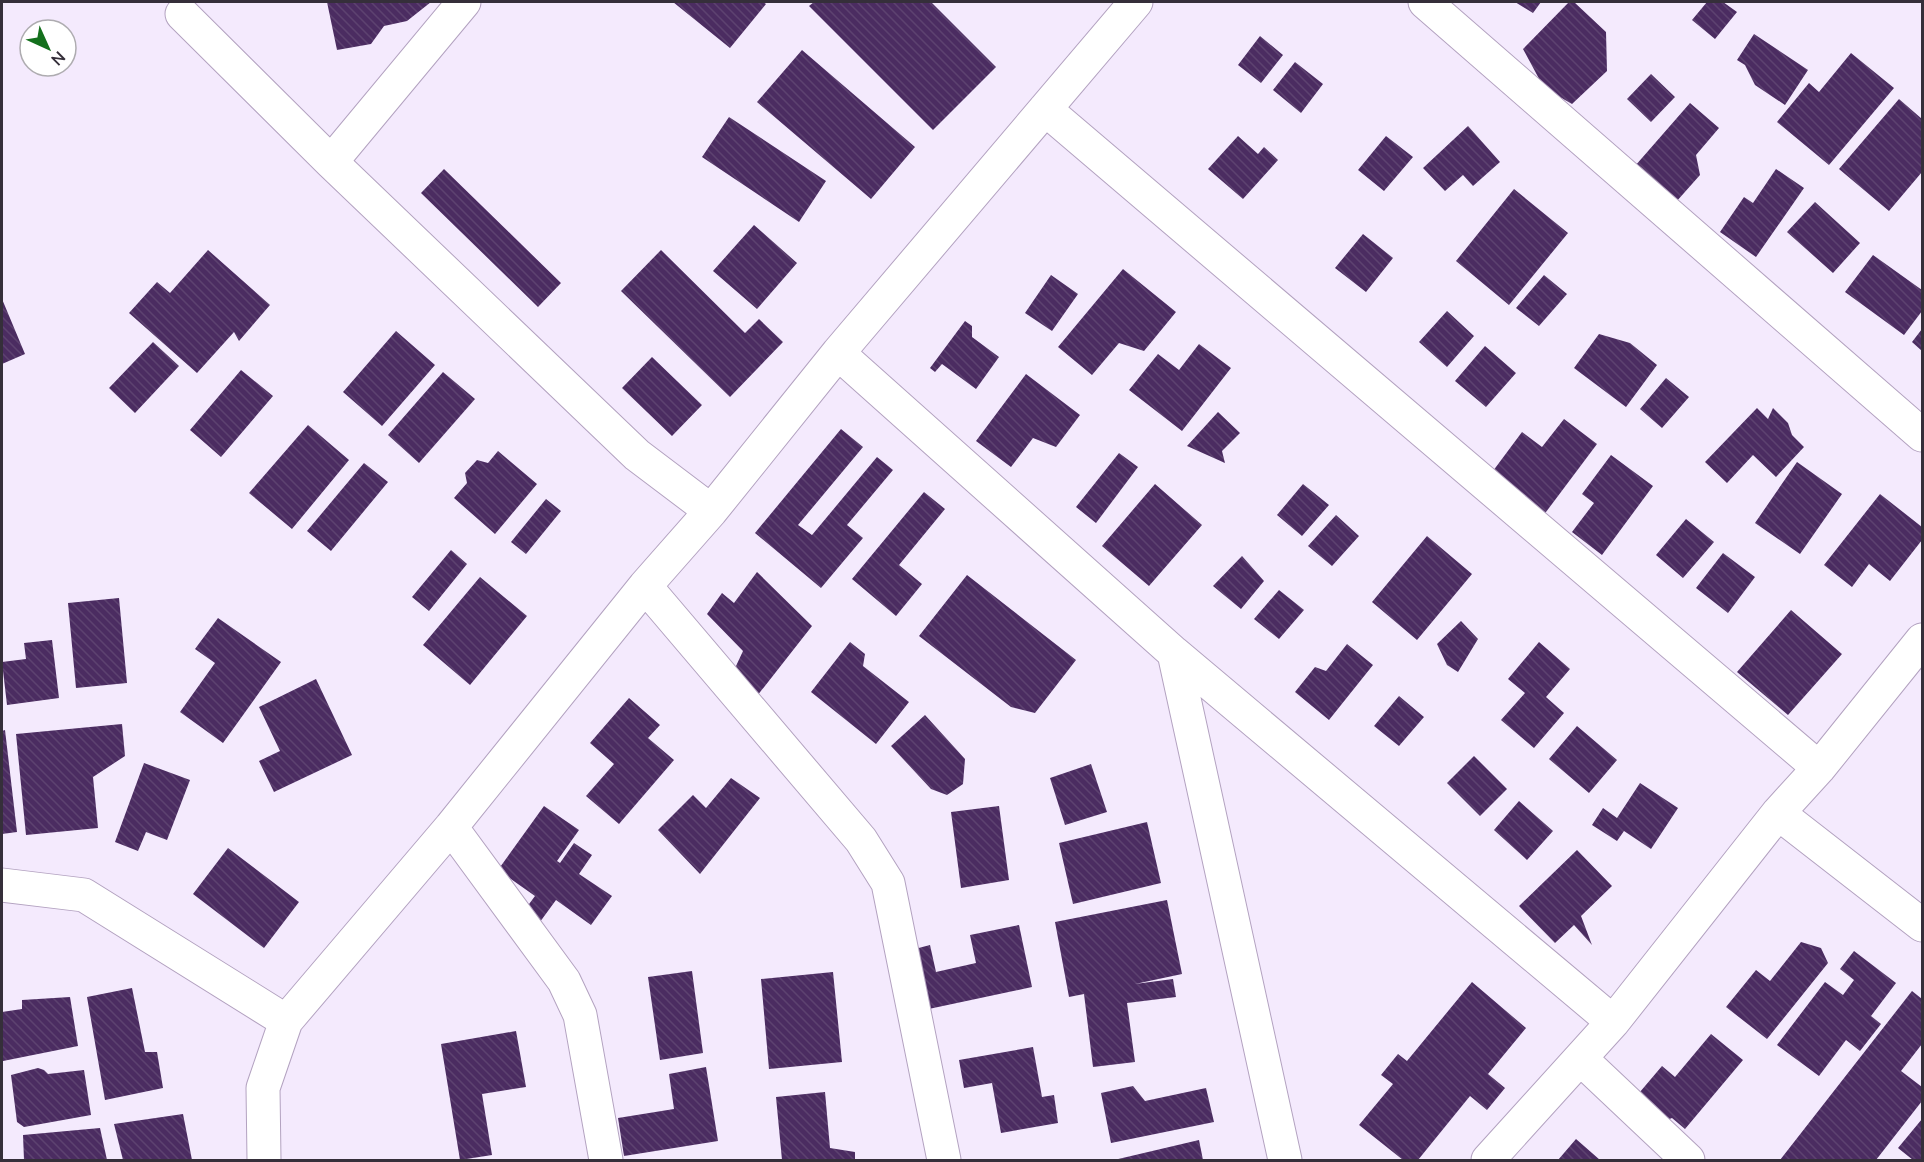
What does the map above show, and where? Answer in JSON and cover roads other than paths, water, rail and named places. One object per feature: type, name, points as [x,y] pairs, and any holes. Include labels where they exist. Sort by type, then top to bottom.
[{"type":"street","points":[[331,162],[464,2]]},
{"type":"street","points":[[264,1161],[263,1088],[286,1021],[451,827],[645,586],[711,511],[838,353],[1136,2]]},
{"type":"street","points":[[1425,2],[1923,435]]},
{"type":"street","points":[[182,14],[331,162],[637,455],[711,511]]},
{"type":"street","points":[[1045,109],[1819,768]]},
{"type":"street","points":[[838,353],[1174,652],[1613,1022]]},
{"type":"street","points":[[645,586],[861,840],[888,883],[944,1161]]},
{"type":"street","points":[[1488,1161],[1613,1022],[1778,813],[1819,768],[1923,640]]},
{"type":"street","points":[[1174,652],[1285,1161]]},
{"type":"street","points":[[1778,813],[1923,925]]},
{"type":"street","points":[[451,827],[564,981],[580,1014],[606,1161]]},
{"type":"street","points":[[2,885],[84,895],[286,1021]]},
{"type":"street","points":[[1581,1059],[1688,1161]]}]
